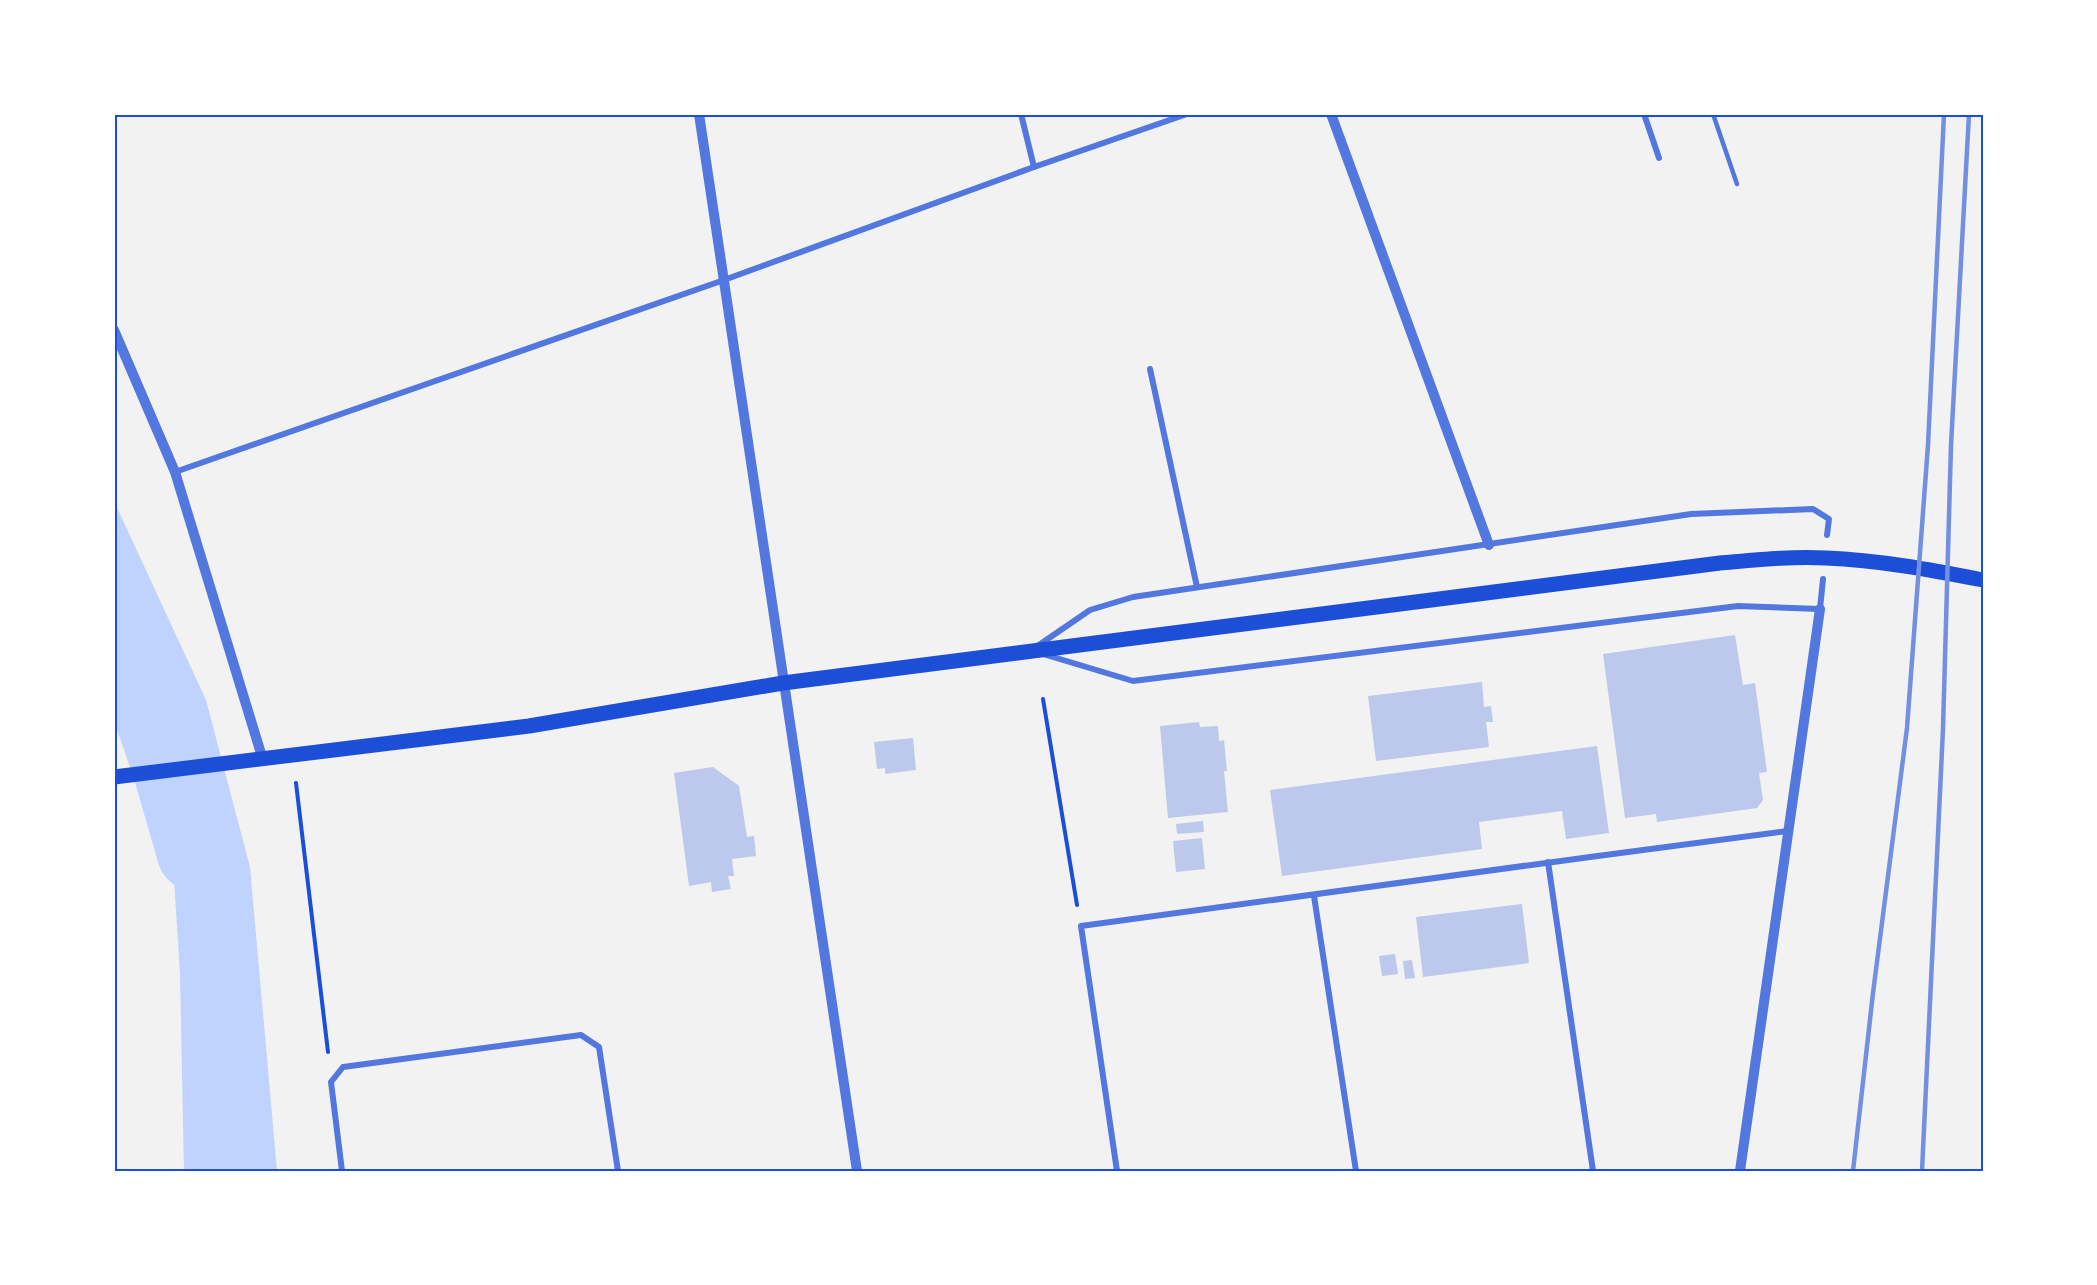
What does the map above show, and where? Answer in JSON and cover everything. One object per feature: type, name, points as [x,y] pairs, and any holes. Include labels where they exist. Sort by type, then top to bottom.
[{"type":"main road","points":[[114,777],[529,726],[783,683],[1720,562],[1784,557],[1850,560],[1983,580]]},
{"type":"street","points":[[699,114],[857,1171]]},
{"type":"street","points":[[1021,114],[1034,167]]},
{"type":"street","points":[[175,472],[724,280],[1187,114]]},
{"type":"street","points":[[1331,114],[1489,545]]},
{"type":"street","points":[[1644,114],[1659,158]]},
{"type":"street","points":[[114,330],[175,472],[264,760]]},
{"type":"street","points":[[1150,369],[1197,587]]},
{"type":"street","points":[[1030,651],[1090,610],[1133,597],[1691,514],[1813,509],[1829,519],[1827,535]]},
{"type":"street","points":[[1740,1171],[1824,579]]},
{"type":"street","points":[[1030,651],[1133,681],[1738,606],[1820,609]]},
{"type":"street","points":[[1118,1171],[1081,926],[1788,831]]},
{"type":"street","points":[[1548,862],[1593,1171]]},
{"type":"street","points":[[1314,896],[1356,1171]]},
{"type":"street","points":[[342,1171],[331,1082],[343,1067],[581,1035],[599,1047],[618,1171]]},
{"type":"lane","points":[[1713,114],[1737,183]]},
{"type":"path","points":[[1043,699],[1081,926]]},
{"type":"path","points":[[296,783],[331,1082]]},
{"type":"water","points":[[114,501],[206,700],[250,867],[277,1171],[184,1171],[180,974],[167,769],[114,614]]},
{"type":"building","points":[[1735,635],[1743,685],[1755,683],[1767,772],[1759,773],[1763,800],[1757,808],[1657,822],[1656,814],[1625,818],[1603,654]]},
{"type":"building","points":[[1482,682],[1484,707],[1491,706],[1493,722],[1486,722],[1489,747],[1376,761],[1368,696]]},
{"type":"building","points":[[1199,722],[1200,727],[1218,726],[1219,741],[1224,740],[1228,812],[1168,818],[1160,726]]},
{"type":"building","points":[[913,738],[916,770],[885,774],[885,768],[877,769],[874,742]]},
{"type":"building","points":[[1597,746],[1609,833],[1566,839],[1562,811],[1479,822],[1482,849],[1282,876],[1270,790]]},
{"type":"building","points":[[713,767],[739,786],[747,837],[754,836],[756,856],[732,859],[734,876],[728,876],[731,889],[712,892],[711,882],[689,886],[674,773]]},
{"type":"building","points":[[1203,821],[1204,832],[1177,834],[1176,824]]},
{"type":"building","points":[[1202,838],[1205,869],[1176,872],[1173,841]]},
{"type":"building","points":[[1522,904],[1529,963],[1423,977],[1416,917]]},
{"type":"building","points":[[1395,954],[1398,974],[1382,976],[1379,956]]},
{"type":"building","points":[[1412,960],[1415,978],[1405,979],[1403,961]]},
{"type":"waterway","points":[[114,614],[167,769],[192,855]]},
{"type":"railway","points":[[1853,1171],[1907,728],[1928,445],[1944,114]]},
{"type":"railway","points":[[1922,1171],[1943,729],[1951,445],[1969,114]]}]
